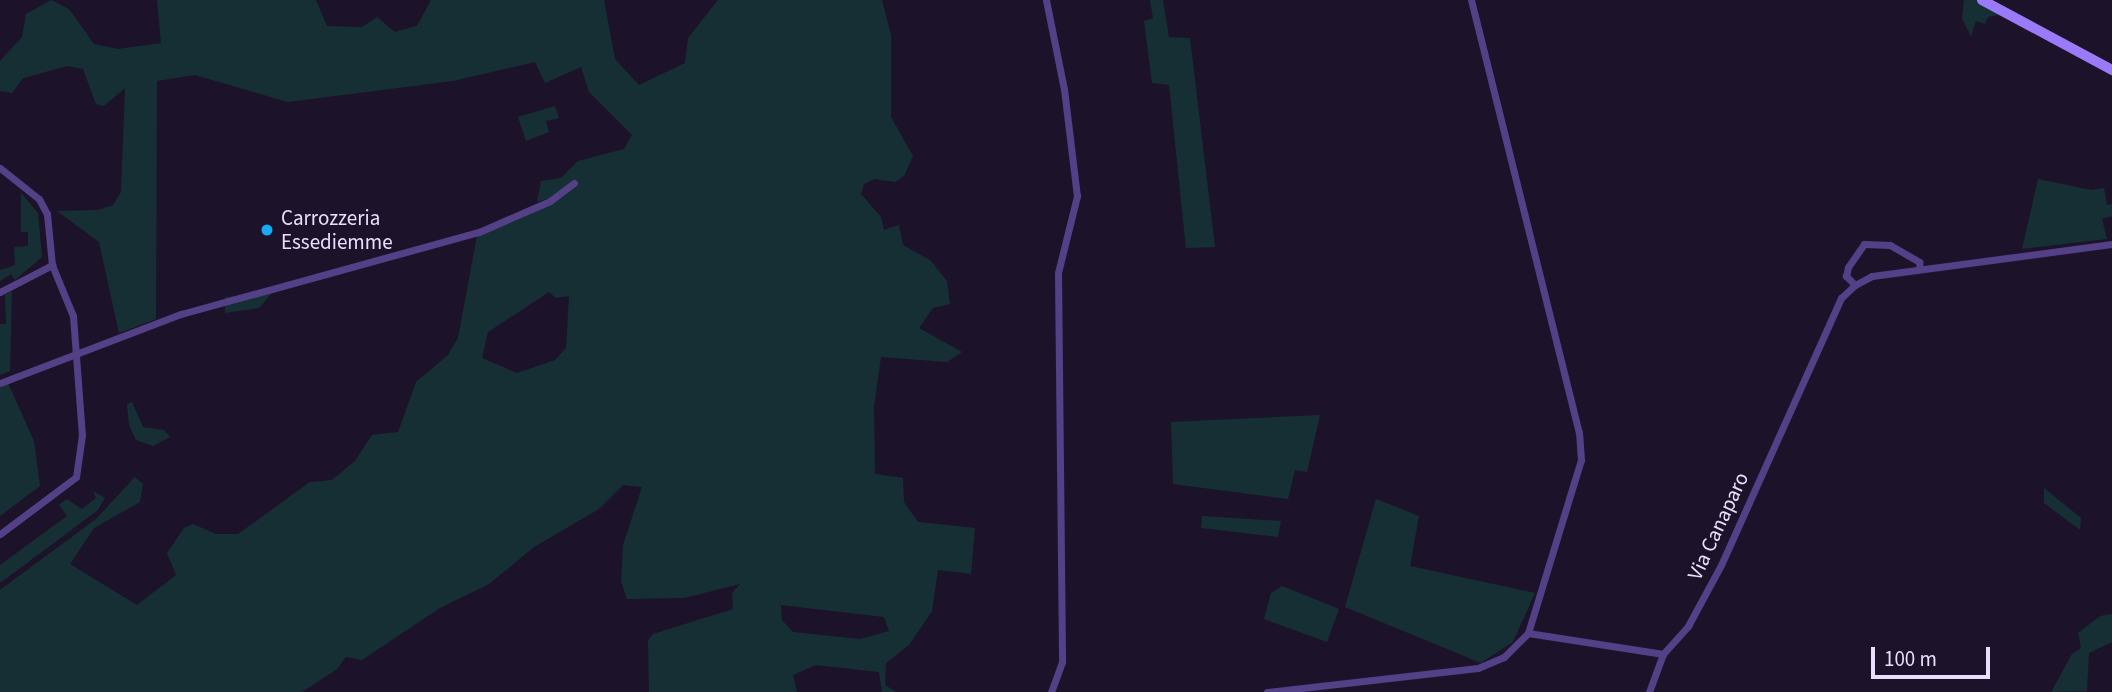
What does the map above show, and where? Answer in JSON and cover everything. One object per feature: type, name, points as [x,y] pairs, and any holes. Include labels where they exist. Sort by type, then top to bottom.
[{"type":"street","points":[[1046,0],[1064,89],[1077,196],[1058,273],[1062,662],[1051,692]]},
{"type":"street","points":[[1267,692],[1483,667],[1528,633],[1581,460],[1580,433],[1471,0]]},
{"type":"street","points":[[1982,0],[2112,71]]},
{"type":"street","points":[[0,168],[39,199],[47,214],[52,265],[73,316],[77,354],[80,468],[0,534]]},
{"type":"street","points":[[0,383],[181,314],[479,232],[550,201],[574,183]]},
{"type":"street","points":[[1920,269],[1919,262],[1890,245],[1864,244],[1846,275],[1855,285],[1872,276],[2112,244]]},
{"type":"street","points":[[0,292],[52,265]]},
{"type":"street","name":"Via Canaparo","points":[[1663,654],[1688,626],[1721,565],[1841,298],[1855,285]]},
{"type":"street","points":[[1528,633],[1663,654],[1649,692]]},
{"type":"green space","points":[[51,0],[69,9],[94,44],[118,49],[161,43],[157,0],[316,0],[327,26],[362,27],[377,17],[395,32],[417,26],[431,0],[604,0],[615,59],[639,85],[685,63],[688,38],[718,0],[882,0],[891,35],[891,117],[913,156],[904,176],[895,182],[874,179],[864,184],[861,194],[881,217],[884,230],[899,225],[903,245],[930,260],[947,281],[950,304],[933,308],[919,328],[962,352],[947,362],[881,357],[874,406],[875,474],[903,478],[904,502],[918,522],[975,528],[971,574],[938,570],[932,611],[909,645],[886,663],[885,685],[896,692],[882,692],[879,672],[816,665],[793,675],[797,692],[649,692],[648,640],[653,634],[733,609],[732,593],[740,584],[684,598],[627,599],[621,581],[623,545],[642,487],[623,485],[599,509],[534,547],[489,584],[440,608],[362,660],[346,657],[337,669],[302,692],[0,692],[0,590],[96,519],[135,477],[143,484],[140,502],[94,528],[70,564],[137,605],[176,575],[167,553],[184,528],[193,524],[216,534],[238,534],[310,482],[332,480],[355,461],[372,435],[398,432],[416,382],[448,355],[458,338],[477,236],[552,197],[537,202],[541,181],[561,178],[578,161],[624,149],[632,135],[589,92],[581,67],[545,83],[535,62],[453,81],[288,102],[195,75],[157,81],[156,319],[119,333],[99,242],[57,211],[98,210],[113,205],[121,192],[125,88],[104,106],[96,104],[83,69],[68,66],[23,78],[12,93],[0,91],[0,61],[22,37],[26,14]],"holes":[[[549,292],[556,298],[569,296],[566,348],[555,360],[517,373],[482,358],[488,332]],[[781,605],[884,617],[889,631],[860,639],[793,632],[782,620]]]},
{"type":"green space","points":[[1150,0],[1163,0],[1169,37],[1190,38],[1215,247],[1186,248],[1169,85],[1152,83],[1144,21],[1153,18]]},
{"type":"green space","points":[[1964,0],[1977,0],[2004,14],[1988,17],[1985,24],[1976,21],[1971,36],[1962,19]]},
{"type":"green space","points":[[555,106],[559,118],[546,121],[549,132],[526,141],[518,117]]},
{"type":"green space","points":[[2038,179],[2091,190],[2104,188],[2107,205],[2112,204],[2112,216],[2102,219],[2107,239],[2022,249]]},
{"type":"green space","points":[[21,193],[38,213],[42,257],[15,280],[11,274],[0,281],[0,270],[15,265],[14,247],[28,246],[28,232],[21,232]]},
{"type":"green space","points":[[12,291],[10,371],[0,375],[0,324],[6,324],[5,295]]},
{"type":"green space","points":[[272,293],[259,308],[225,313],[225,297]]},
{"type":"green space","points":[[8,383],[34,441],[40,486],[0,516],[0,387]]},
{"type":"green space","points":[[132,402],[143,427],[164,430],[170,437],[153,446],[136,440],[129,425],[127,404]]},
{"type":"green space","points":[[1320,415],[1307,472],[1295,470],[1288,499],[1173,484],[1171,422]]},
{"type":"green space","points":[[2044,488],[2081,518],[2080,530],[2044,503]]},
{"type":"green space","points":[[93,491],[105,498],[98,510],[0,583],[0,565],[67,516],[59,505],[67,499],[82,509],[96,498]]},
{"type":"green space","points":[[1376,499],[1419,516],[1410,566],[1535,593],[1513,642],[1481,663],[1345,607]]},
{"type":"green space","points":[[1202,516],[1281,521],[1278,537],[1201,528]]},
{"type":"green space","points":[[1282,586],[1339,609],[1327,642],[1264,619],[1271,593]]},
{"type":"green space","points":[[2112,614],[2112,642],[2089,653],[2087,691],[2051,692],[2072,654],[2081,648],[2078,633],[2100,616]]},
{"type":"place","name":"Carrozzeria Essediemme","points":[[267,230]]}]
